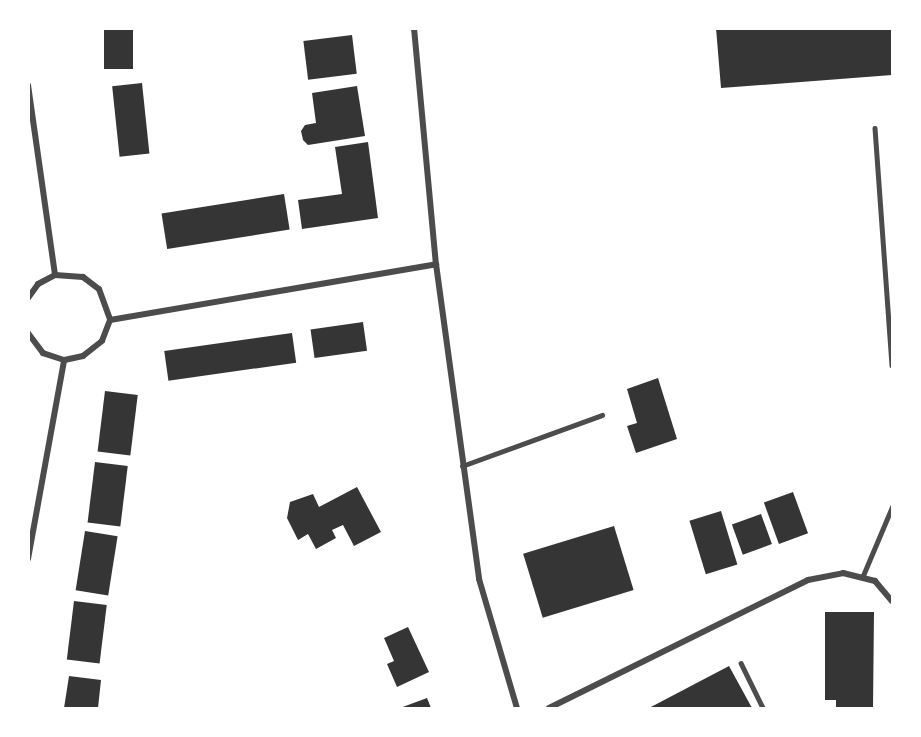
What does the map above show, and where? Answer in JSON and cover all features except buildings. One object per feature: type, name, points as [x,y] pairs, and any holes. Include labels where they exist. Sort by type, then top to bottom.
[{"type":"street","points":[[414,28],[436,264],[479,579],[517,708]]},
{"type":"street","points":[[28,85],[56,275]]},
{"type":"street","points":[[110,320],[436,264]]},
{"type":"street","points":[[28,297],[38,284],[56,275],[83,277],[99,289],[110,320],[102,341],[83,357],[64,360],[43,353],[28,333]]},
{"type":"street","points":[[28,559],[64,360]]},
{"type":"street","points":[[549,708],[808,580],[843,573],[875,581],[892,601]]},
{"type":"lane","points":[[875,128],[892,365]]},
{"type":"lane","points":[[462,466],[602,415]]},
{"type":"lane","points":[[862,578],[892,507]]},
{"type":"lane","points":[[741,663],[763,708]]}]
